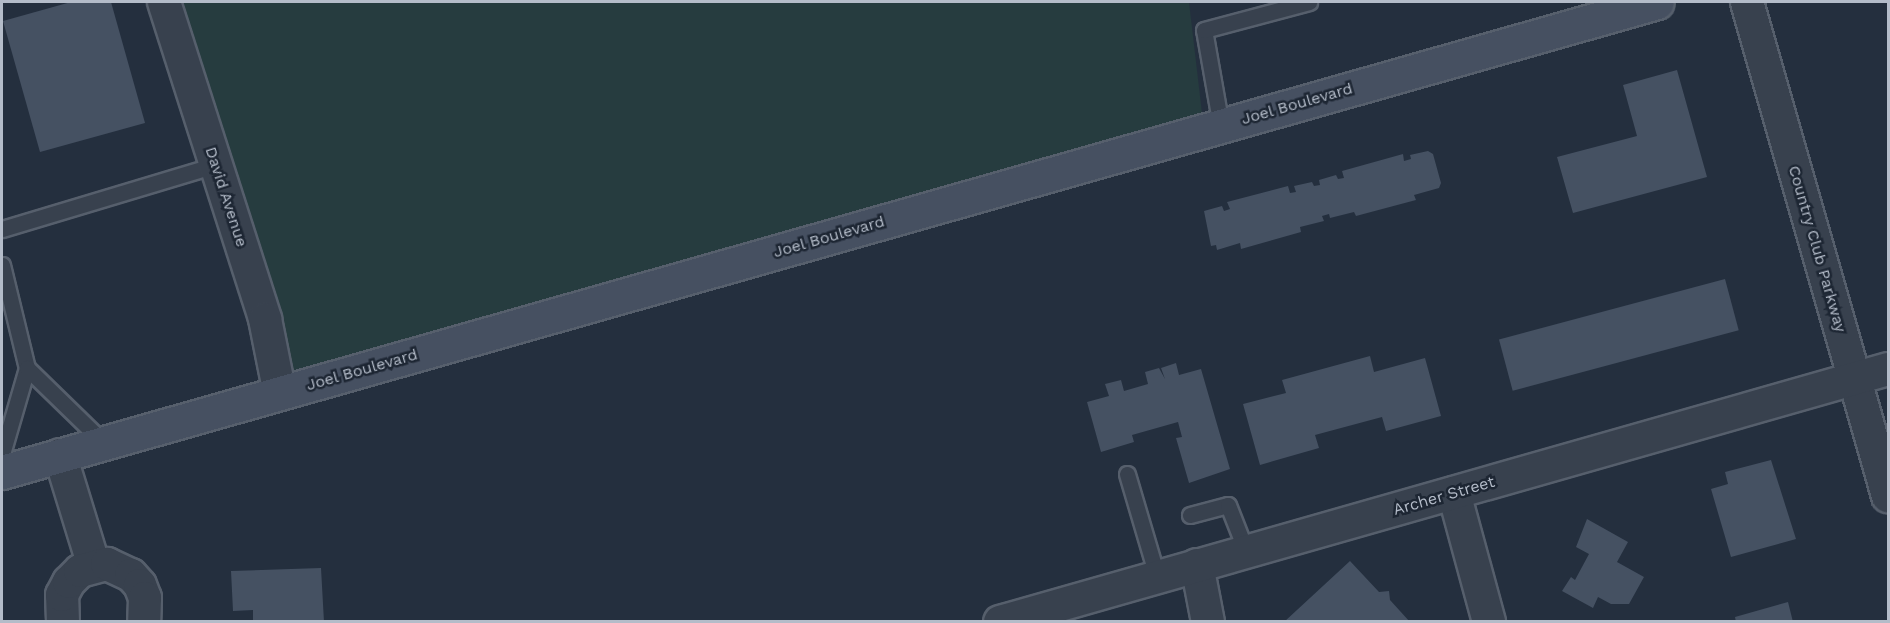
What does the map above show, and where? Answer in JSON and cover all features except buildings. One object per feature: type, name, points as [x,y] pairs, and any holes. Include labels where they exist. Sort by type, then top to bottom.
[{"type":"main road","name":"Joel Boulevard","points":[[2,472],[1657,2]]},
{"type":"street","name":"David Avenue","points":[[164,2],[265,320],[280,394]]},
{"type":"street","name":"Country Club Parkway","points":[[1747,2],[1888,496]]},
{"type":"street","name":"Archer Street","points":[[1000,621],[1888,369]]},
{"type":"street","points":[[60,455],[93,566]]},
{"type":"street","points":[[1454,493],[1489,621]]},
{"type":"street","points":[[63,621],[62,595],[69,582],[93,566],[107,564],[131,575],[145,598],[144,621]]},
{"type":"street","points":[[1197,565],[1208,621]]},
{"type":"lane","points":[[1221,126],[1204,30],[1310,2]]},
{"type":"lane","points":[[2,229],[216,165]]},
{"type":"lane","points":[[2,265],[27,368],[2,454]]},
{"type":"lane","points":[[27,368],[104,443]]},
{"type":"lane","points":[[1127,474],[1157,576]]},
{"type":"lane","points":[[1190,514],[1228,505],[1246,551]]},
{"type":"green space","points":[[179,2],[1189,2],[1202,113],[293,373]]}]
